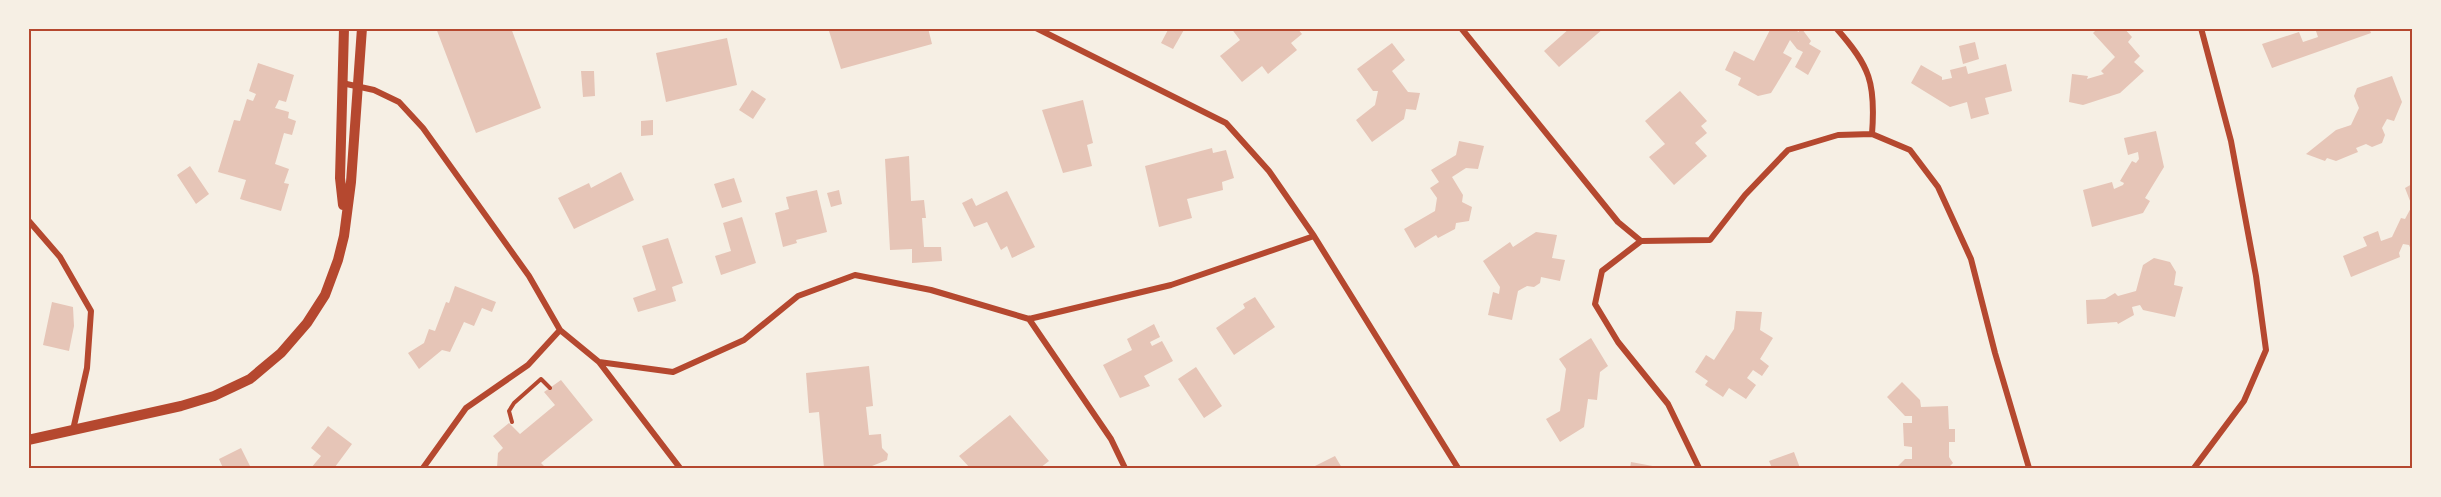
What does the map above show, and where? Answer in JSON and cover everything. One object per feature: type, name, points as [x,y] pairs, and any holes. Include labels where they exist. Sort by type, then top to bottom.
[{"type":"street","points":[[344,28],[340,178],[344,220]]},
{"type":"street","points":[[28,440],[181,406],[214,396],[249,379],[281,353],[308,323],[325,295],[338,260],[351,182],[362,28]]},
{"type":"street","points":[[1036,28],[1226,123],[1269,171],[1314,236],[1458,468]]},
{"type":"street","points":[[1461,28],[1618,222],[1641,241]]},
{"type":"street","points":[[1836,28],[1858,53],[1872,82],[1874,110],[1872,134]]},
{"type":"street","points":[[2194,468],[2244,400],[2266,350],[2256,276],[2231,141],[2201,28]]},
{"type":"street","points":[[342,83],[374,90],[399,102],[423,128],[529,276],[560,330],[599,362],[680,468]]},
{"type":"street","points":[[1699,468],[1668,404],[1618,342],[1595,304],[1602,272],[1641,241],[1710,240],[1745,195],[1788,150],[1838,135],[1872,134],[1910,150],[1938,187],[1971,259],[1995,353],[2029,468]]},
{"type":"street","points":[[28,220],[60,257],[91,311],[87,368],[73,430]]},
{"type":"street","points":[[599,362],[673,372],[744,340],[798,296],[855,275],[931,290],[1029,319],[1171,285],[1314,236]]},
{"type":"street","points":[[1029,319],[1111,439],[1125,468]]},
{"type":"street","points":[[423,468],[466,408],[528,365],[560,330]]},
{"type":"path","points":[[512,422],[510,411],[514,403],[541,379]]},
{"type":"building","points":[[436,28],[511,28],[541,108],[476,133]]},
{"type":"building","points":[[835,28],[928,28],[932,44],[841,69],[829,31]]},
{"type":"building","points":[[1169,28],[1185,28],[1173,49],[1161,43]]},
{"type":"building","points":[[1231,28],[1297,28],[1302,34],[1291,43],[1297,50],[1268,74],[1262,66],[1242,82],[1220,56],[1240,40]]},
{"type":"building","points":[[1570,28],[1577,31],[1580,28],[1604,28],[1559,67],[1544,51]]},
{"type":"building","points":[[1771,28],[1796,28],[1798,32],[1802,29],[1811,41],[1809,44],[1821,51],[1808,75],[1795,67],[1803,52],[1797,49],[1790,40],[1783,53],[1792,58],[1771,93],[1758,96],[1738,85],[1741,78],[1725,70],[1734,51],[1754,61]]},
{"type":"building","points":[[2098,28],[2124,28],[2132,37],[2128,42],[2140,56],[2134,62],[2144,71],[2120,93],[2083,105],[2069,102],[2072,74],[2088,76],[2087,79],[2104,74],[2101,71],[2115,57],[2093,33]]},
{"type":"building","points":[[2315,28],[2369,28],[2371,33],[2272,68],[2262,44],[2299,32],[2303,42],[2318,37]]},
{"type":"building","points":[[727,38],[737,85],[666,102],[656,53]]},
{"type":"building","points":[[1975,42],[1979,59],[1963,64],[1959,46]]},
{"type":"building","points":[[1392,43],[1405,60],[1392,71],[1408,92],[1420,93],[1416,110],[1406,109],[1404,119],[1372,142],[1356,120],[1375,105],[1378,91],[1373,91],[1357,69]]},
{"type":"building","points":[[258,63],[294,75],[286,102],[279,100],[275,108],[289,112],[288,118],[296,121],[292,135],[284,133],[275,164],[289,169],[284,183],[289,184],[281,211],[240,199],[246,180],[218,172],[234,120],[240,121],[247,99],[253,101],[256,94],[249,91]]},
{"type":"building","points":[[2006,64],[2012,91],[1985,98],[1989,114],[1971,119],[1967,102],[1950,107],[1911,83],[1921,65],[1942,77],[1942,80],[1952,78],[1950,70],[1966,66],[1968,74]]},
{"type":"building","points":[[581,71],[594,71],[595,96],[583,97]]},
{"type":"building","points":[[2392,76],[2402,102],[2394,121],[2387,119],[2382,128],[2385,135],[2382,143],[2372,147],[2366,144],[2356,148],[2358,152],[2336,161],[2327,158],[2325,161],[2306,154],[2336,130],[2351,125],[2359,108],[2354,96],[2357,88]]},
{"type":"building","points":[[752,90],[766,99],[753,119],[739,110]]},
{"type":"building","points":[[1680,91],[1707,121],[1701,126],[1707,133],[1695,143],[1707,156],[1674,185],[1649,157],[1665,144],[1645,121]]},
{"type":"building","points":[[1083,100],[1093,143],[1087,145],[1092,166],[1063,173],[1042,110]]},
{"type":"building","points":[[653,120],[653,135],[641,136],[641,121]]},
{"type":"building","points":[[2156,131],[2164,167],[2145,198],[2150,201],[2143,213],[2092,227],[2083,190],[2112,182],[2114,189],[2123,185],[2124,183],[2120,181],[2132,161],[2136,163],[2139,159],[2138,152],[2128,155],[2124,138]]},
{"type":"building","points":[[1459,141],[1484,146],[1478,169],[1466,168],[1452,177],[1463,195],[1462,202],[1472,207],[1469,221],[1456,223],[1455,229],[1438,238],[1436,235],[1415,248],[1404,229],[1435,211],[1437,198],[1430,188],[1439,182],[1431,170],[1456,155]]},
{"type":"building","points":[[1212,148],[1213,153],[1226,150],[1234,178],[1222,182],[1223,190],[1187,199],[1192,218],[1159,227],[1145,166]]},
{"type":"building","points":[[909,156],[911,201],[924,200],[926,218],[922,218],[924,247],[941,247],[942,261],[912,263],[912,249],[890,250],[885,159]]},
{"type":"building","points":[[190,166],[209,194],[196,204],[177,175]]},
{"type":"building","points":[[621,172],[634,200],[574,229],[558,198],[589,183],[591,188]]},
{"type":"building","points":[[734,178],[742,202],[722,208],[714,184]]},
{"type":"building","points":[[2412,184],[2412,206],[2405,188]]},
{"type":"building","points":[[817,190],[827,232],[796,240],[797,243],[783,247],[775,213],[789,209],[786,197]]},
{"type":"building","points":[[839,190],[842,204],[831,207],[827,193]]},
{"type":"building","points":[[1007,191],[1035,247],[1012,258],[1007,246],[1001,250],[987,222],[974,227],[962,203],[972,198],[976,206]]},
{"type":"building","points":[[2412,206],[2412,252],[2409,245],[2403,244],[2399,253],[2400,257],[2351,277],[2343,256],[2367,246],[2363,237],[2378,231],[2381,241],[2392,237],[2401,218],[2405,219]]},
{"type":"building","points":[[742,217],[756,263],[721,275],[715,256],[731,251],[723,223]]},
{"type":"building","points":[[1536,232],[1557,235],[1552,258],[1565,260],[1560,281],[1541,277],[1540,283],[1534,287],[1527,286],[1518,291],[1512,320],[1488,315],[1493,292],[1499,294],[1500,287],[1483,261],[1510,242],[1513,247]]},
{"type":"building","points":[[668,238],[683,283],[672,287],[676,301],[638,312],[633,298],[656,290],[642,246]]},
{"type":"building","points":[[2154,258],[2170,262],[2176,272],[2174,285],[2183,287],[2175,317],[2143,310],[2140,305],[2132,307],[2134,315],[2118,324],[2117,322],[2087,324],[2086,300],[2105,299],[2115,293],[2118,296],[2136,291],[2143,265]]},
{"type":"building","points":[[455,286],[496,302],[492,312],[482,308],[474,326],[464,322],[450,352],[442,350],[419,369],[408,353],[424,343],[429,329],[435,331]]},
{"type":"building","points":[[1255,297],[1275,327],[1234,355],[1216,328],[1245,308],[1243,304]]},
{"type":"building","points":[[52,302],[73,307],[74,326],[69,351],[43,345]]},
{"type":"building","points":[[1736,311],[1762,312],[1760,330],[1773,338],[1760,359],[1769,366],[1762,376],[1753,370],[1747,378],[1756,385],[1746,399],[1729,388],[1723,397],[1705,385],[1708,381],[1695,372],[1706,355],[1714,360],[1734,329]]},
{"type":"building","points":[[1154,324],[1160,337],[1150,342],[1152,346],[1162,341],[1173,361],[1144,376],[1150,386],[1120,398],[1103,365],[1132,350],[1127,339]]},
{"type":"building","points":[[1591,338],[1608,366],[1600,372],[1597,400],[1588,399],[1584,427],[1560,442],[1546,419],[1560,411],[1566,369],[1559,359]]},
{"type":"building","points":[[869,366],[873,406],[866,407],[869,435],[881,434],[882,448],[888,454],[887,460],[872,468],[824,468],[819,412],[809,413],[806,373]]},
{"type":"building","points":[[1196,367],[1222,406],[1204,418],[1178,379]]},
{"type":"building","points":[[561,380],[593,420],[541,463],[546,468],[497,468],[498,453],[503,448],[493,436],[509,423],[520,434],[555,405],[544,392]]},
{"type":"building","points":[[1902,382],[1920,400],[1921,407],[1948,406],[1949,429],[1955,429],[1955,442],[1949,442],[1949,457],[1953,463],[1948,468],[1929,468],[1927,466],[1924,468],[1896,468],[1905,459],[1912,459],[1912,447],[1904,446],[1903,423],[1912,423],[1912,416],[1905,416],[1887,397]]},
{"type":"building","points":[[1010,415],[1049,461],[1040,468],[970,468],[959,456]]},
{"type":"building","points":[[328,426],[352,444],[335,467],[337,468],[311,468],[321,456],[311,448]]},
{"type":"building","points":[[241,448],[251,468],[223,468],[219,459]]},
{"type":"building","points":[[1794,452],[1800,468],[1772,468],[1769,461]]},
{"type":"building","points":[[1335,456],[1342,468],[1311,468]]},
{"type":"building","points":[[1631,462],[1658,467],[1658,468],[1630,468]]}]
